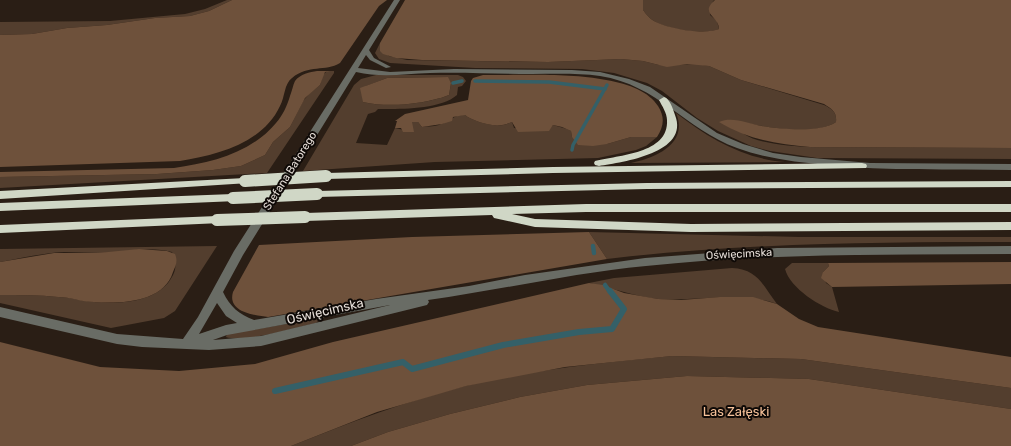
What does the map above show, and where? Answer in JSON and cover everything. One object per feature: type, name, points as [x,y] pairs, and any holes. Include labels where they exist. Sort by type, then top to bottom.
[{"type":"highway","points":[[553,170],[620,159],[645,153],[657,147],[665,141],[671,131],[672,120],[664,100]]},
{"type":"highway","points":[[0,195],[326,176],[553,170],[862,166]]},
{"type":"highway","points":[[0,206],[317,194],[647,186],[1011,184]]},
{"type":"highway","points":[[0,229],[217,220],[586,208],[1011,208]]},
{"type":"highway","points":[[477,211],[535,223],[691,228],[1011,226]]},
{"type":"street","name":"Stefana Batorego","points":[[186,344],[202,320],[238,254],[397,0]]},
{"type":"street","points":[[365,50],[372,59],[388,67]]},
{"type":"street","points":[[353,69],[413,67],[428,71]]},
{"type":"street","points":[[353,69],[379,73],[412,73],[428,71],[574,72],[603,74],[621,78],[640,85],[713,133],[750,150],[784,158],[862,166],[1011,167]]},
{"type":"street","name":"Oświęcimska","points":[[186,344],[226,330],[253,325],[376,303],[469,290],[525,279],[603,267],[701,256],[815,251],[1011,250]]},
{"type":"street","name":"Oświęcimska","points":[[0,312],[117,339],[142,342],[209,345],[261,341],[391,311],[469,290]]},
{"type":"street","points":[[217,292],[225,308],[230,314],[238,320],[253,325]]},
{"type":"shaded area","points":[[227,0],[232,0],[209,11],[190,16],[155,18],[107,25],[67,28],[32,34],[0,35],[0,22],[110,21],[185,14],[205,9]]},
{"type":"shaded area","points":[[643,0],[715,0],[713,1],[710,15],[717,21],[719,29],[705,32],[686,31],[660,24],[651,19],[643,10]]},
{"type":"shaded area","points":[[380,43],[380,49],[389,56],[407,60],[548,62],[621,59],[643,61],[659,65],[697,64],[709,66],[741,80],[824,105],[832,110],[836,116],[836,122],[827,126],[801,130],[736,121],[744,134],[758,140],[776,144],[810,147],[1011,148],[1011,159],[817,158],[770,151],[751,146],[718,131],[697,118],[662,91],[647,83],[614,73],[582,69],[475,68],[390,63],[379,59],[375,53]]},
{"type":"shaded area","points":[[327,71],[334,71],[334,73],[267,173],[0,188],[0,177],[157,174],[213,170],[241,166],[265,155],[273,142],[290,127],[303,101],[320,85],[323,75]]},
{"type":"shaded area","points":[[376,75],[458,75],[463,77],[466,81],[462,86],[458,87],[457,95],[440,104],[419,108],[378,109],[375,112],[368,114],[356,143],[387,145],[395,128],[413,132],[411,122],[418,122],[422,127],[434,126],[445,123],[457,116],[465,115],[477,121],[494,125],[504,125],[512,122],[514,128],[548,131],[553,125],[571,131],[572,137],[607,144],[631,137],[657,137],[646,146],[636,150],[598,158],[435,162],[303,171],[354,85],[361,79]],"holes":[[[447,77],[451,83],[449,95],[430,101],[395,105],[363,102],[366,86],[387,78]]]},
{"type":"shaded area","points":[[676,113],[701,131],[727,146],[755,157],[785,162],[631,163],[659,153],[674,141],[678,133],[679,124]]},
{"type":"shaded area","points":[[589,232],[799,237],[1011,237],[1011,242],[809,244],[708,250],[607,259]]},
{"type":"shaded area","points":[[217,246],[175,311],[164,318],[111,328],[0,303],[0,295],[62,297],[103,303],[134,301],[153,295],[161,290],[171,279],[175,271],[175,261],[172,252],[145,249],[107,253],[56,253],[0,262],[0,249]]},
{"type":"shaded area","points":[[792,263],[828,263],[829,266],[823,272],[826,283],[832,287],[839,312],[815,302],[793,283],[785,269]]},
{"type":"shaded area","points":[[732,268],[741,269],[754,275],[777,304],[763,300],[733,297],[673,300],[649,298],[589,283],[614,278]]},
{"type":"shaded area","points":[[316,319],[318,321],[316,323],[257,337],[226,337],[227,334]]},
{"type":"shaded area","points":[[672,356],[801,359],[1011,388],[1011,409],[809,379],[687,376],[587,385],[520,397],[450,414],[388,432],[351,446],[291,446],[399,406],[465,386],[542,371]]},
{"type":"green space","points":[[232,0],[387,0],[379,6],[340,63],[334,66],[311,69],[292,78],[287,84],[282,102],[272,119],[251,138],[238,145],[209,155],[180,161],[0,167],[0,35],[32,34],[67,28],[107,25],[155,18],[190,16],[209,11]]},
{"type":"green space","points":[[405,0],[643,0],[643,10],[650,18],[660,24],[677,29],[713,31],[719,29],[716,21],[709,12],[711,5],[715,0],[1011,0],[1011,148],[810,147],[763,140],[741,133],[719,122],[724,120],[735,120],[770,127],[811,129],[820,128],[836,122],[835,113],[824,104],[741,80],[709,66],[687,64],[667,67],[643,61],[621,59],[548,62],[422,60],[396,58],[383,54],[380,51],[380,43]]},
{"type":"green space","points":[[317,71],[330,71],[325,72],[320,85],[305,98],[290,127],[273,142],[265,155],[241,166],[213,170],[157,174],[0,177],[0,172],[174,168],[202,163],[230,155],[255,142],[266,133],[283,114],[295,81],[302,75]]},
{"type":"green space","points":[[483,75],[577,76],[603,79],[626,85],[645,94],[658,106],[662,114],[663,122],[657,137],[631,137],[607,144],[593,146],[578,145],[572,137],[571,131],[562,127],[553,125],[549,131],[518,132],[512,122],[503,125],[493,125],[477,121],[465,115],[453,117],[452,121],[442,124],[422,127],[418,122],[412,122],[414,132],[403,132],[401,128],[395,128],[397,121],[395,121],[405,114],[468,100],[471,81],[473,78]]},
{"type":"green space","points":[[448,77],[451,83],[449,95],[418,103],[384,105],[363,102],[360,88],[387,78]]},
{"type":"green space","points":[[589,232],[607,259],[268,317],[243,311],[234,304],[232,299],[233,292],[259,245],[412,237]]},
{"type":"green space","points":[[139,249],[167,251],[175,254],[176,256],[175,267],[168,282],[161,290],[141,299],[105,303],[51,296],[0,295],[0,262],[54,253],[98,253]]},
{"type":"green space","points":[[1011,262],[1011,284],[832,287],[821,278],[823,272],[829,266],[828,263]]},
{"type":"green space","points":[[589,283],[603,285],[624,293],[658,299],[681,300],[720,297],[753,297],[777,304],[799,319],[818,327],[1011,357],[1011,388],[801,359],[672,356],[565,367],[466,386],[377,412],[291,446],[0,446],[0,342],[100,367],[179,371],[255,364],[333,342]]},
{"type":"green space","name":"Las Załęski","points":[[687,376],[809,379],[1011,409],[1011,446],[351,446],[388,432],[450,414],[520,397],[587,385]]},
{"type":"waterway","points":[[453,83],[462,81]]},
{"type":"waterway","points":[[475,81],[549,82],[605,89]]},
{"type":"waterway","points":[[605,89],[607,85]]},
{"type":"waterway","points":[[572,150],[573,145],[605,89]]},
{"type":"waterway","points":[[593,246],[594,253]]},
{"type":"waterway","points":[[605,285],[610,292]]},
{"type":"waterway","points":[[275,391],[403,362],[412,369],[503,345],[579,332],[612,329],[624,309],[610,291]]}]
